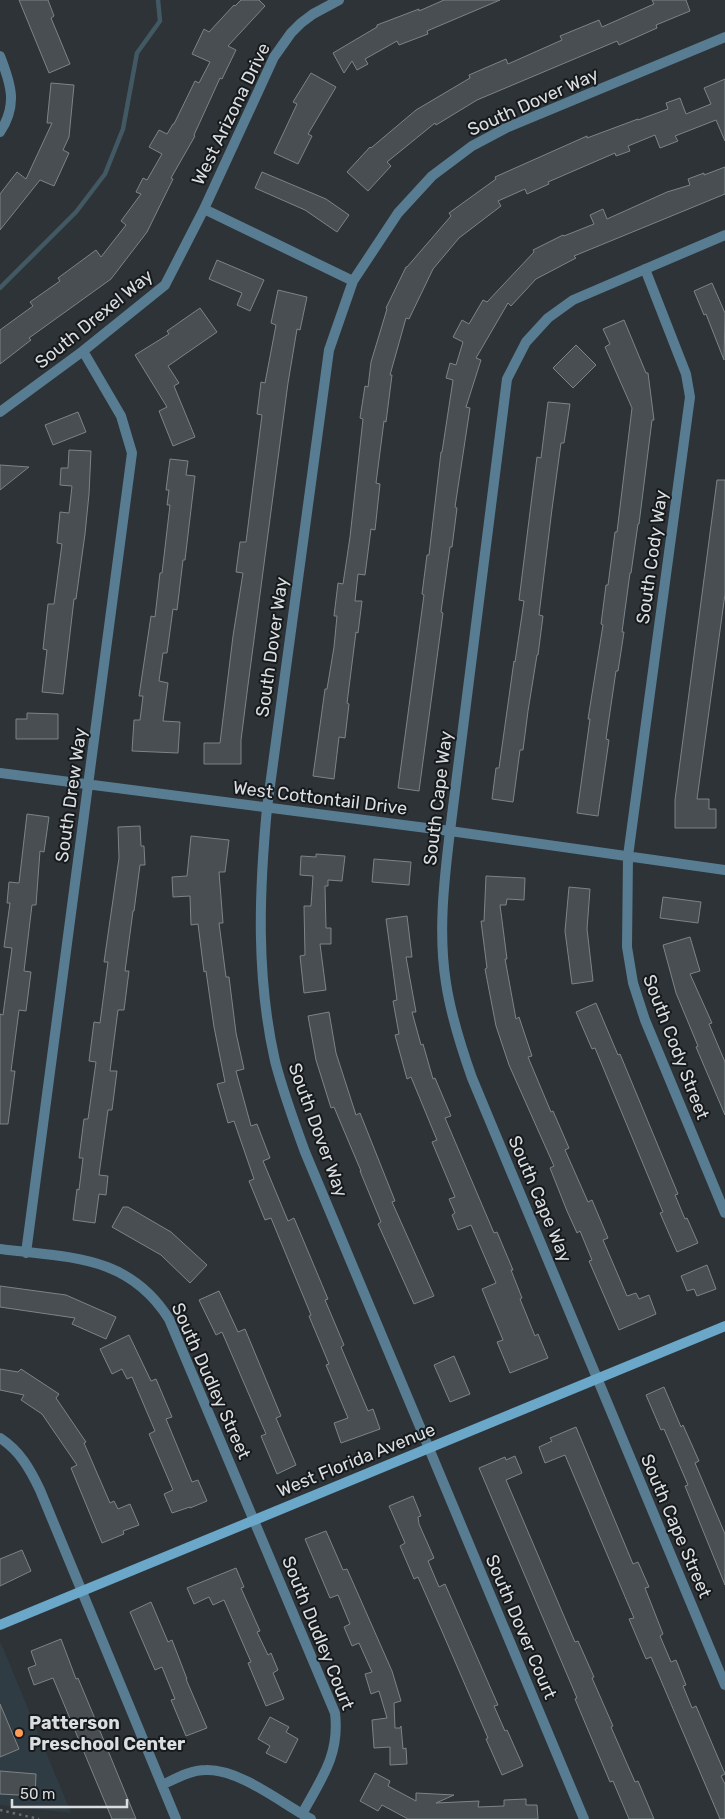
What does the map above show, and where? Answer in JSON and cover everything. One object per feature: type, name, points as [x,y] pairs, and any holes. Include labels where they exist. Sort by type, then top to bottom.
[{"type":"street","name":"West Arizona Drive","points":[[204,209],[267,70],[282,44],[307,18],[339,0]]},
{"type":"street","name":"South Dover Way","points":[[428,1448],[305,1152],[275,1062],[264,993],[260,891],[267,808],[329,350],[354,281],[398,213],[432,176],[472,146],[506,128],[725,37]]},
{"type":"street","points":[[0,56],[9,79],[12,99],[9,116],[0,132]]},
{"type":"street","points":[[204,209],[354,281]]},
{"type":"street","name":"South Drexel Way","points":[[0,412],[83,352],[165,285],[204,209]]},
{"type":"street","name":"South Cape Way","points":[[596,1379],[472,1078],[451,1012],[445,982],[442,951],[444,879],[507,379],[526,342],[548,318],[573,300],[725,235]]},
{"type":"street","name":"South Cody Way","points":[[628,856],[690,397],[686,374],[645,269]]},
{"type":"street","name":"South Drew Way","points":[[26,1253],[132,453],[121,416],[83,352]]},
{"type":"street","name":"West Cottontail Drive","points":[[0,773],[450,831],[725,870]]},
{"type":"street","name":"South Cody Street","points":[[628,856],[626,947],[632,983],[645,1020],[725,1213]]},
{"type":"street","name":"South Dudley Street","points":[[0,1249],[75,1259],[102,1265],[118,1271],[143,1287],[157,1300],[179,1339],[254,1520]]},
{"type":"street","name":"West Florida Avenue","points":[[0,1625],[725,1326]]},
{"type":"street","name":"South Cape Street","points":[[596,1379],[725,1685]]},
{"type":"street","points":[[0,1438],[18,1452],[31,1472],[176,1819]]},
{"type":"street","name":"South Dover Court","points":[[428,1448],[584,1819]]},
{"type":"street","name":"South Dudley Court","points":[[254,1520],[335,1714],[334,1750],[306,1816]]},
{"type":"street","points":[[162,1785],[199,1770],[220,1772],[253,1785],[306,1816]]},
{"type":"path","points":[[0,1810],[39,1819]]},
{"type":"shaded area","name":"Patterson Preschool Center","points":[[1,1643],[71,1813],[0,1805]]},
{"type":"building","points":[[19,0],[48,0],[54,16],[51,18],[70,64],[49,73]]},
{"type":"building","points":[[241,0],[259,0],[265,6],[228,46],[236,50],[222,79],[220,78],[195,136],[171,178],[173,179],[147,232],[111,279],[29,338],[31,340],[0,364],[0,330],[33,306],[30,302],[60,281],[58,278],[96,250],[101,257],[126,225],[121,221],[141,194],[136,192],[143,178],[147,180],[162,154],[149,147],[159,130],[167,134],[174,124],[195,81],[199,83],[210,62],[192,54],[204,29],[209,32]]},
{"type":"building","points":[[444,0],[500,0],[427,31],[428,34],[399,45],[397,41],[365,59],[368,64],[357,70],[352,61],[344,73],[333,53],[377,27],[377,25],[419,9],[419,11]]},
{"type":"building","points":[[652,0],[686,0],[690,11],[656,25],[657,28],[619,45],[617,41],[477,100],[436,125],[435,123],[387,162],[391,166],[368,191],[347,172],[370,147],[416,110],[470,78],[469,75],[506,59],[508,64],[562,40],[560,36],[599,20],[602,27],[654,4]]},
{"type":"building","points":[[311,73],[336,87],[308,134],[312,136],[298,164],[274,153],[297,104],[293,102]]},
{"type":"building","points":[[725,79],[725,141],[716,120],[675,136],[678,141],[660,148],[655,135],[628,146],[630,151],[616,156],[615,153],[548,182],[549,184],[527,194],[525,189],[498,201],[501,206],[459,238],[433,269],[409,319],[406,318],[390,375],[392,375],[386,422],[384,421],[376,483],[380,484],[375,530],[371,529],[365,575],[358,574],[355,601],[362,601],[347,703],[349,704],[345,738],[339,737],[334,779],[313,776],[325,689],[327,689],[334,647],[337,616],[334,616],[338,583],[343,584],[350,537],[363,419],[360,418],[365,386],[368,387],[371,362],[386,308],[406,267],[451,216],[449,213],[496,179],[495,177],[587,136],[587,138],[668,109],[666,103],[680,98],[686,114],[711,104],[704,88]]},
{"type":"building","points":[[51,83],[74,85],[69,137],[63,150],[69,153],[54,186],[40,180],[0,230],[0,194],[17,172],[26,179],[52,123],[47,123]]},
{"type":"building","points":[[725,167],[725,194],[574,256],[576,258],[536,279],[511,306],[508,303],[476,358],[481,360],[466,407],[470,408],[455,507],[457,508],[452,547],[450,547],[441,612],[443,613],[419,791],[398,788],[424,595],[422,594],[427,555],[429,555],[441,452],[453,380],[446,378],[450,363],[456,365],[463,342],[453,337],[462,320],[469,324],[483,300],[487,302],[534,252],[533,250],[563,235],[594,224],[590,215],[603,209],[607,219],[667,192],[690,185],[688,179]]},
{"type":"building","points":[[262,172],[326,199],[349,215],[337,232],[305,210],[255,188]]},
{"type":"building","points":[[217,260],[264,280],[250,311],[237,305],[242,293],[209,279]]},
{"type":"building","points":[[712,283],[725,313],[724,360],[706,314],[704,315],[694,291]]},
{"type":"building","points":[[278,290],[307,297],[300,330],[297,329],[288,383],[241,740],[241,764],[204,764],[204,743],[220,743],[243,573],[236,572],[240,542],[246,542],[262,415],[257,414],[261,382],[265,383],[276,325],[271,323]]},
{"type":"building","points":[[200,308],[217,332],[168,366],[179,383],[174,386],[195,437],[173,446],[159,411],[167,407],[135,355],[169,334],[167,331]]},
{"type":"building","points":[[624,320],[646,373],[648,373],[654,420],[652,420],[639,524],[622,632],[624,632],[606,739],[609,740],[598,816],[577,813],[590,719],[588,719],[603,625],[601,624],[606,585],[608,585],[615,532],[617,532],[632,408],[605,347],[610,344],[603,329]]},
{"type":"building","points":[[576,345],[596,365],[573,388],[553,368]]},
{"type":"building","points":[[548,402],[570,404],[564,443],[561,443],[552,509],[539,615],[543,616],[538,655],[523,750],[520,750],[513,802],[492,799],[496,768],[499,768],[524,601],[519,600],[537,457],[541,458]]},
{"type":"building","points":[[78,412],[86,432],[53,445],[45,425]]},
{"type":"building","points":[[69,450],[91,451],[85,534],[76,599],[74,599],[63,694],[42,692],[47,650],[43,649],[48,604],[54,604],[62,544],[57,543],[60,512],[69,513],[72,486],[60,485],[61,468],[68,468]]},
{"type":"building","points":[[170,459],[188,461],[186,475],[195,476],[177,610],[173,609],[167,653],[163,653],[159,681],[168,683],[163,721],[180,722],[178,753],[132,751],[134,720],[140,720],[143,696],[139,696],[151,616],[155,617],[160,573],[162,573],[170,505],[167,505],[169,490],[166,490]]},
{"type":"building","points":[[0,465],[29,467],[0,490]]},
{"type":"building","points":[[717,480],[725,480],[725,594],[697,799],[709,799],[709,809],[716,809],[716,828],[675,828],[675,800]]},
{"type":"building","points":[[27,713],[58,714],[58,739],[16,739],[16,719],[27,719]]},
{"type":"building","points":[[27,814],[49,817],[44,852],[40,851],[36,905],[32,905],[24,971],[31,972],[26,1011],[19,1010],[11,1071],[15,1071],[8,1124],[0,1124],[0,1014],[3,1015],[12,948],[4,947],[10,903],[7,903],[9,882],[19,883]]},
{"type":"building","points":[[140,826],[141,846],[144,846],[145,865],[140,865],[133,911],[125,971],[129,971],[124,1010],[118,1010],[110,1071],[117,1071],[112,1110],[108,1110],[99,1175],[108,1176],[106,1195],[99,1194],[95,1223],[73,1220],[83,1158],[79,1158],[84,1119],[88,1119],[96,1062],[89,1061],[94,1022],[100,1023],[108,962],[104,962],[119,858],[118,827]]},
{"type":"building","points":[[191,836],[229,840],[225,872],[219,872],[223,923],[219,923],[226,977],[229,977],[236,1033],[244,1069],[236,1071],[251,1126],[257,1124],[270,1158],[263,1161],[288,1221],[294,1218],[328,1299],[325,1300],[344,1345],[341,1347],[368,1411],[373,1409],[380,1429],[341,1443],[334,1423],[348,1418],[326,1365],[329,1364],[309,1316],[311,1315],[271,1218],[265,1220],[249,1181],[254,1179],[234,1121],[228,1123],[217,1084],[225,1082],[214,1027],[206,971],[204,972],[198,924],[191,925],[190,896],[173,897],[172,877],[187,876]]},
{"type":"building","points":[[316,854],[345,856],[342,881],[328,880],[328,886],[325,886],[326,928],[331,928],[331,944],[320,944],[326,990],[304,993],[300,956],[305,955],[304,906],[311,906],[313,876],[300,875],[301,856],[316,857]]},
{"type":"building","points":[[374,859],[411,862],[409,885],[372,882]]},
{"type":"building","points":[[486,876],[525,878],[524,900],[507,899],[506,905],[500,905],[507,959],[505,959],[516,1019],[519,1017],[532,1056],[528,1057],[551,1112],[553,1111],[569,1148],[565,1150],[588,1202],[592,1200],[608,1238],[603,1240],[627,1296],[636,1293],[639,1299],[649,1295],[656,1314],[619,1330],[589,1261],[592,1260],[580,1231],[577,1233],[567,1211],[550,1168],[554,1166],[509,1065],[496,1026],[485,969],[487,968],[481,921],[484,921]]},
{"type":"building","points":[[569,887],[590,889],[587,929],[593,981],[572,984],[565,931]]},
{"type":"building","points":[[663,897],[701,902],[698,923],[660,918]]},
{"type":"building","points":[[407,916],[412,957],[406,957],[416,1012],[412,1012],[421,1045],[423,1044],[433,1079],[435,1078],[451,1116],[445,1118],[494,1233],[497,1232],[513,1270],[511,1270],[522,1298],[520,1299],[535,1336],[538,1334],[548,1358],[510,1373],[497,1342],[503,1340],[482,1289],[496,1283],[471,1225],[458,1230],[452,1215],[455,1213],[449,1199],[455,1197],[432,1142],[437,1140],[411,1077],[407,1079],[395,1035],[399,1034],[393,1001],[397,1000],[386,919]]},
{"type":"building","points":[[690,937],[700,971],[690,974],[712,1023],[709,1024],[725,1062],[725,1115],[696,1047],[698,1046],[676,993],[663,945]]},
{"type":"building","points":[[596,1003],[618,1055],[620,1054],[678,1194],[675,1195],[685,1219],[687,1218],[698,1243],[677,1252],[660,1213],[663,1212],[595,1048],[592,1049],[576,1012]]},
{"type":"building","points":[[329,1012],[336,1053],[356,1115],[360,1113],[395,1201],[392,1202],[434,1296],[414,1304],[378,1224],[381,1222],[334,1107],[331,1108],[316,1060],[308,1016]]},
{"type":"building","points":[[123,1207],[128,1207],[171,1232],[207,1265],[190,1283],[161,1255],[112,1227]]},
{"type":"building","points":[[707,1265],[716,1289],[697,1296],[694,1289],[687,1291],[681,1276]]},
{"type":"building","points":[[0,1286],[66,1295],[116,1317],[106,1339],[72,1324],[75,1318],[0,1307]]},
{"type":"building","points":[[219,1291],[238,1332],[245,1329],[281,1416],[276,1418],[296,1465],[277,1474],[261,1436],[266,1434],[222,1332],[216,1335],[199,1300]]},
{"type":"building","points":[[129,1335],[151,1381],[156,1379],[172,1417],[166,1419],[192,1482],[198,1480],[207,1501],[190,1508],[172,1513],[164,1494],[173,1490],[149,1434],[155,1431],[132,1377],[127,1379],[122,1369],[112,1374],[100,1349]]},
{"type":"building","points":[[454,1356],[470,1394],[450,1402],[434,1365]]},
{"type":"building","points":[[0,1369],[18,1372],[21,1369],[59,1394],[56,1398],[86,1442],[84,1443],[110,1503],[114,1501],[118,1509],[130,1504],[139,1525],[123,1531],[124,1534],[102,1543],[71,1468],[77,1465],[42,1414],[21,1400],[24,1395],[0,1390]]},
{"type":"building","points":[[664,1387],[681,1427],[683,1425],[699,1461],[695,1463],[725,1534],[725,1585],[685,1486],[688,1485],[664,1429],[661,1430],[646,1395]]},
{"type":"building","points":[[576,1427],[633,1564],[638,1562],[649,1587],[645,1588],[663,1634],[660,1636],[671,1662],[676,1660],[686,1685],[683,1686],[692,1708],[696,1706],[725,1774],[721,1776],[725,1784],[725,1819],[720,1819],[651,1657],[646,1659],[629,1619],[634,1618],[565,1455],[545,1463],[539,1447],[552,1441],[550,1438]]},
{"type":"building","points":[[515,1456],[522,1473],[506,1480],[575,1642],[578,1641],[594,1677],[592,1678],[613,1726],[611,1727],[635,1782],[638,1781],[654,1819],[629,1819],[613,1781],[610,1782],[575,1699],[577,1698],[479,1468],[505,1457],[506,1460]]},
{"type":"building","points":[[413,1496],[421,1516],[418,1517],[419,1524],[434,1558],[428,1561],[439,1587],[445,1584],[498,1705],[494,1706],[523,1766],[502,1775],[486,1739],[488,1738],[418,1577],[414,1579],[400,1546],[405,1543],[389,1506]]},
{"type":"building","points":[[326,1531],[343,1570],[347,1569],[392,1671],[401,1701],[394,1703],[395,1728],[400,1728],[401,1726],[403,1749],[406,1748],[407,1764],[390,1765],[390,1747],[374,1748],[372,1720],[387,1718],[379,1691],[371,1694],[365,1674],[372,1672],[359,1643],[352,1646],[344,1627],[350,1624],[338,1595],[330,1598],[305,1539]]},
{"type":"building","points":[[22,1550],[31,1571],[0,1586],[0,1559]]},
{"type":"building","points":[[236,1568],[244,1587],[241,1588],[260,1631],[257,1632],[268,1655],[271,1653],[278,1670],[273,1673],[284,1699],[266,1706],[248,1663],[251,1662],[224,1600],[213,1605],[209,1597],[194,1604],[187,1588]]},
{"type":"building","points":[[151,1602],[168,1642],[172,1640],[207,1728],[186,1736],[171,1700],[175,1699],[162,1667],[155,1670],[130,1612]]},
{"type":"building","points":[[61,1639],[76,1679],[78,1678],[136,1819],[112,1819],[53,1678],[34,1685],[28,1668],[36,1665],[31,1651]]},
{"type":"building","points":[[0,1704],[19,1749],[0,1757]]},
{"type":"building","points":[[270,1717],[289,1727],[286,1732],[298,1739],[286,1763],[266,1753],[270,1746],[258,1739]]},
{"type":"building","points":[[0,1771],[36,1774],[35,1796],[0,1794]]},
{"type":"building","points":[[375,1773],[390,1781],[388,1786],[416,1801],[416,1793],[454,1795],[436,1803],[479,1801],[478,1807],[504,1806],[504,1800],[526,1799],[526,1805],[537,1805],[538,1819],[408,1819],[382,1805],[378,1811],[360,1801]]},
{"type":"waterway","points":[[0,288],[76,212],[105,174],[123,129],[137,53],[160,21],[158,0]]},
{"type":"place","name":"Patterson Preschool Center","points":[[19,1733]]}]
